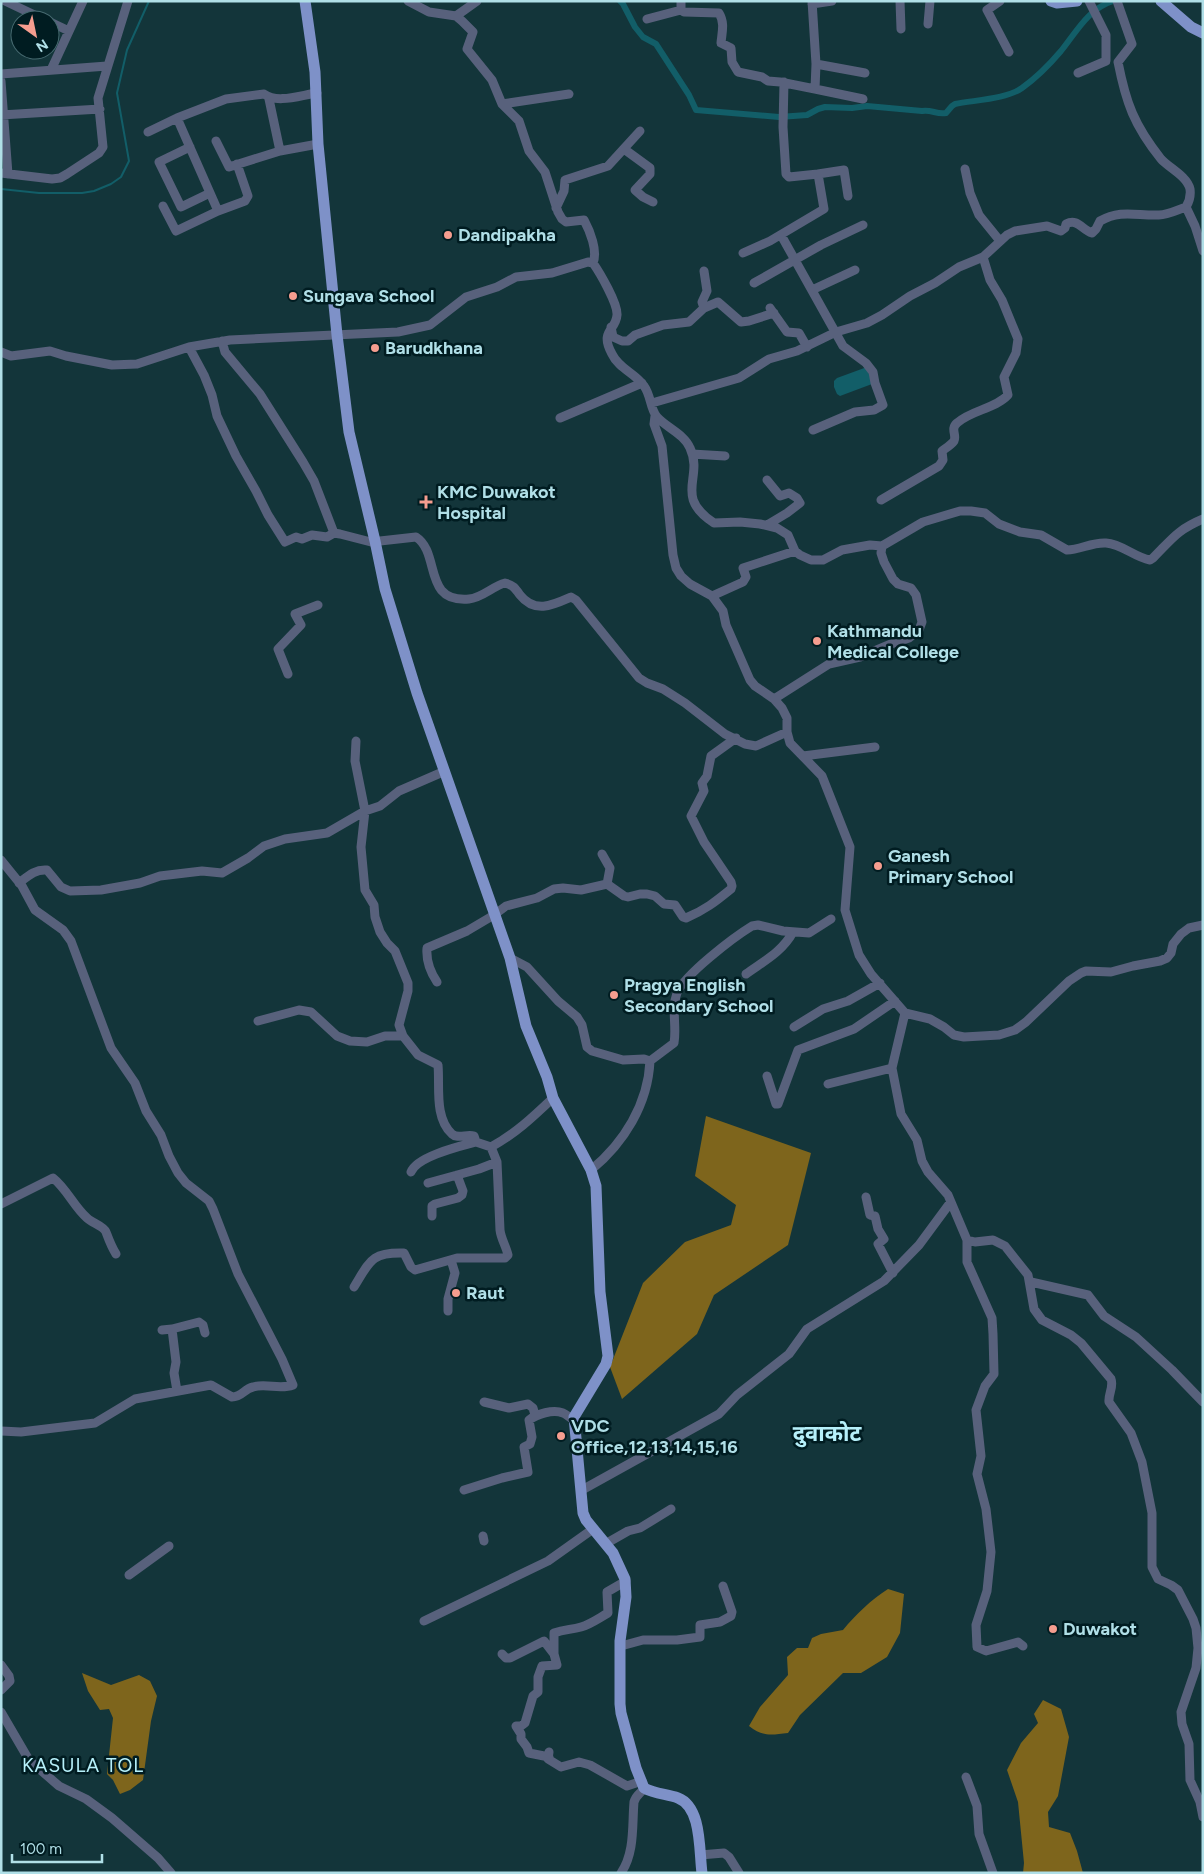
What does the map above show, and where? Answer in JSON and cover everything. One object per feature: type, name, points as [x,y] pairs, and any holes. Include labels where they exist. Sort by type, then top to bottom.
[{"type":"main road","points":[[305,1],[317,93],[318,144],[349,432],[385,589],[417,693],[510,958],[526,1026],[547,1077],[553,1098],[592,1170],[596,1186],[600,1292],[608,1356],[606,1364],[578,1409],[574,1420],[583,1513],[593,1530],[606,1543],[619,1561],[626,1581],[621,1646],[621,1713],[643,1785],[650,1791],[677,1798],[688,1804],[695,1816],[702,1873]]},
{"type":"main road","points":[[1051,1],[1057,3],[1077,1]]},
{"type":"main road","points":[[1161,1],[1191,27],[1203,33]]},
{"type":"street","points":[[5,1],[24,10]]},
{"type":"street","points":[[51,70],[83,1]]},
{"type":"street","points":[[1,81],[4,174],[52,179],[60,178],[99,153],[103,147],[98,98],[128,1]]},
{"type":"street","points":[[408,1],[429,12],[456,16],[473,32],[467,48],[492,80],[502,104],[519,121],[529,151],[545,172],[556,208],[562,219],[566,222],[584,220],[593,244],[595,258],[593,263]]},
{"type":"street","points":[[456,16],[477,1]]},
{"type":"street","points":[[815,89],[816,64],[812,3],[832,1]]},
{"type":"street","points":[[900,1],[902,29]]},
{"type":"street","points":[[928,24],[930,1]]},
{"type":"street","points":[[1000,1],[987,10],[1009,52]]},
{"type":"street","points":[[652,403],[740,378],[768,359],[807,346],[836,332],[856,327],[882,315],[959,267],[983,257],[1000,241],[1016,231],[1036,226],[1047,226],[1061,231],[1065,228],[1066,224],[1071,222],[1080,225],[1092,233],[1100,221],[1108,217],[1136,213],[1158,215],[1186,207],[1190,201],[1190,189],[1185,180],[1162,160],[1146,137],[1131,112],[1124,94],[1118,62],[1132,44],[1118,3]]},
{"type":"street","points":[[647,18],[681,6],[684,12],[719,13],[722,19],[723,30],[721,42],[731,48],[732,62],[738,72],[762,77],[768,81],[784,82],[863,99]]},
{"type":"street","points":[[1078,73],[1106,61],[1106,35],[1092,8]]},
{"type":"street","points":[[60,27],[69,31]]},
{"type":"street","points":[[816,64],[864,74]]},
{"type":"street","points":[[1,74],[107,66]]},
{"type":"street","points":[[784,82],[786,174],[789,177],[795,178],[844,170],[848,196]]},
{"type":"street","points":[[269,99],[317,93]]},
{"type":"street","points":[[148,132],[177,118],[226,99],[264,94],[269,99],[280,152]]},
{"type":"street","points":[[502,104],[569,94]]},
{"type":"street","points":[[2,115],[100,109]]},
{"type":"street","points":[[177,118],[218,211]]},
{"type":"street","points":[[556,208],[564,191],[565,180],[608,166],[640,130]]},
{"type":"street","points":[[216,141],[229,168],[280,152],[318,144]]},
{"type":"street","points":[[190,147],[159,162],[181,207],[210,194]]},
{"type":"street","points":[[624,149],[650,168],[650,174],[635,190],[642,198],[653,202]]},
{"type":"street","points":[[163,206],[176,231],[218,211],[245,201],[248,196],[237,164]]},
{"type":"street","points":[[965,169],[970,193],[979,215],[1000,241]]},
{"type":"street","points":[[743,252],[781,235],[824,209],[818,174]]},
{"type":"street","points":[[1186,207],[1195,226],[1203,251]]},
{"type":"street","points":[[754,283],[821,245],[863,225]]},
{"type":"street","points":[[781,235],[843,346],[870,367],[883,405],[874,410],[855,412],[813,430]]},
{"type":"street","points":[[881,500],[939,466],[942,460],[942,451],[953,443],[955,438],[953,430],[958,422],[1001,401],[1008,394],[1004,377],[1016,353],[1018,339],[1005,307],[990,280],[983,257]]},
{"type":"street","points":[[1,352],[11,356],[50,351],[112,365],[137,364],[189,347],[222,341],[337,334],[383,334],[430,325],[466,297],[497,287],[516,277],[552,273],[581,263],[593,263],[599,272],[617,313],[607,338],[612,354],[621,366],[648,390],[652,403],[655,416],[654,424],[662,446],[673,556],[676,568],[690,584],[712,596],[723,611],[726,625],[750,680],[755,686],[774,699],[787,718],[786,732],[790,743],[822,776],[850,847],[845,910],[859,956],[871,974],[905,1013],[930,1019],[954,1035],[964,1037],[999,1035],[1015,1030],[1026,1022],[1069,980],[1086,971],[1111,972],[1160,962],[1171,953],[1173,944],[1181,934],[1189,928],[1203,925]]},
{"type":"street","points":[[812,290],[855,270]]},
{"type":"street","points":[[704,271],[707,291],[702,302],[704,308]]},
{"type":"street","points":[[610,327],[613,337],[622,341],[628,341],[635,335],[664,325],[689,322],[704,308],[718,302],[741,322],[772,310],[788,332],[799,333],[807,346]]},
{"type":"street","points":[[222,341],[225,352],[260,394],[303,462],[314,481],[334,533]]},
{"type":"street","points":[[189,347],[204,376],[212,395],[217,416],[236,456],[283,540],[288,541],[296,537],[305,538],[312,535],[327,537],[334,533],[371,542],[416,537],[426,548],[434,578],[439,588],[448,595],[469,599],[505,583],[515,587],[526,601],[543,607],[554,605],[571,597],[576,600],[640,678],[663,689],[685,703],[725,734],[745,744],[756,746],[786,732]]},
{"type":"street","points":[[560,418],[642,383]]},
{"type":"street","points":[[655,416],[681,436],[691,449],[694,465],[690,489],[691,497],[695,505],[710,521],[717,524],[740,522],[784,531],[796,551],[811,560],[823,560],[842,550],[870,544],[882,546],[923,522],[960,511],[985,513],[999,524],[1020,532],[1041,535],[1067,550],[1106,542],[1114,544],[1136,556],[1150,560],[1177,532],[1203,519]]},
{"type":"street","points":[[692,454],[725,456]]},
{"type":"street","points":[[767,480],[780,496],[788,493],[797,498],[800,503],[767,526]]},
{"type":"street","points":[[774,699],[829,664],[860,657],[909,638],[919,630],[922,622],[916,595],[911,588],[898,584],[892,579],[881,553],[882,546]]},
{"type":"street","points":[[712,596],[743,582],[746,577],[743,568],[796,551]]},
{"type":"street","points":[[288,674],[278,648],[301,625],[294,614],[318,605]]},
{"type":"street","points":[[436,982],[426,953],[427,948],[467,931],[506,906],[537,898],[554,889],[581,890],[607,884],[628,897],[640,894],[655,896],[664,904],[675,905],[682,917],[686,918],[705,910],[731,889],[732,882],[704,842],[691,816],[704,791],[702,783],[707,776],[711,756],[736,738]]},
{"type":"street","points":[[356,741],[355,761],[365,811],[361,847],[365,890],[374,905],[375,917],[380,932],[386,943],[395,951],[408,983],[408,991],[399,1025],[403,1036],[418,1055],[438,1065],[441,1115],[452,1134],[458,1136],[468,1134],[474,1136],[476,1142]]},
{"type":"street","points":[[803,756],[875,747]]},
{"type":"street","points":[[19,883],[32,872],[42,870],[47,870],[61,887],[70,891],[101,890],[140,883],[160,876],[202,871],[222,873],[264,846],[285,839],[327,833],[365,811],[380,806],[398,791],[445,771]]},
{"type":"street","points":[[602,854],[610,868],[607,884]]},
{"type":"street","points":[[1,860],[19,883],[35,910],[63,930],[71,941],[111,1048],[135,1083],[146,1111],[178,1173],[194,1190],[204,1196],[213,1209],[238,1274],[282,1359],[293,1385],[287,1387],[253,1386],[236,1397],[227,1396],[221,1390],[211,1385],[135,1399],[95,1423],[21,1432],[1,1431]]},
{"type":"street","points":[[650,1061],[674,1044],[677,993],[712,956],[752,926],[758,925],[809,933],[831,919]]},
{"type":"street","points":[[746,974],[779,951],[793,932]]},
{"type":"street","points":[[510,958],[526,967],[558,1001],[577,1017],[582,1025],[588,1047],[592,1051],[622,1060],[644,1059],[650,1061]]},
{"type":"street","points":[[794,1027],[823,1008],[848,1001],[880,983]]},
{"type":"street","points":[[767,1076],[777,1104],[798,1050],[854,1029],[895,1001]]},
{"type":"street","points":[[258,1021],[299,1010],[311,1012],[337,1036],[350,1041],[367,1042],[385,1036],[403,1036]]},
{"type":"street","points":[[905,1013],[892,1068],[901,1114],[917,1140],[922,1161],[928,1172],[948,1195],[967,1240],[967,1262],[992,1318],[994,1374],[985,1386],[976,1410],[981,1456],[977,1474],[986,1509],[991,1552],[987,1591],[976,1625],[977,1647],[986,1651],[1018,1642],[1023,1646]]},
{"type":"street","points":[[592,1170],[624,1134],[638,1112],[650,1077],[650,1061]]},
{"type":"street","points":[[828,1084],[892,1068]]},
{"type":"street","points":[[412,1172],[413,1167],[430,1156],[476,1142],[491,1147],[509,1137],[527,1123],[553,1098]]},
{"type":"street","points":[[354,1287],[368,1264],[377,1256],[387,1252],[404,1253],[410,1267],[415,1270],[458,1258],[505,1258],[508,1255],[501,1238],[497,1162],[491,1147]]},
{"type":"street","points":[[428,1183],[497,1162]]},
{"type":"street","points":[[432,1216],[432,1206],[462,1195],[463,1191],[457,1175]]},
{"type":"street","points":[[1,1204],[53,1178],[77,1210],[91,1222],[103,1228],[109,1244],[116,1254]]},
{"type":"street","points":[[866,1197],[870,1215],[875,1216],[878,1229],[884,1239],[878,1244],[893,1273]]},
{"type":"street","points":[[582,1490],[719,1414],[736,1394],[789,1354],[807,1329],[884,1281],[893,1273],[919,1245],[950,1203]]},
{"type":"street","points":[[967,1240],[974,1242],[993,1240],[1001,1243],[1028,1275],[1031,1282],[1034,1309],[1042,1320],[1071,1335],[1081,1343],[1112,1382],[1109,1402],[1126,1425],[1142,1462],[1152,1514],[1152,1567],[1158,1579],[1178,1590],[1193,1619],[1198,1637],[1196,1668],[1181,1712],[1182,1724],[1189,1744],[1190,1780],[1201,1802],[1203,1817]]},
{"type":"street","points":[[448,1311],[448,1299],[455,1273],[451,1260]]},
{"type":"street","points":[[1031,1282],[1088,1295],[1104,1316],[1136,1337],[1203,1402]]},
{"type":"street","points":[[162,1330],[199,1322],[205,1334]]},
{"type":"street","points":[[172,1329],[176,1362],[174,1373],[177,1391]]},
{"type":"street","points":[[484,1402],[509,1408],[528,1404],[533,1408],[535,1415]]},
{"type":"street","points":[[464,1490],[528,1472],[524,1447],[530,1444],[532,1437],[529,1420],[535,1415],[562,1412],[574,1420]]},
{"type":"street","points":[[606,1543],[628,1531],[636,1530],[671,1509]]},
{"type":"street","points":[[424,1621],[548,1561],[593,1530]]},
{"type":"street","points":[[129,1575],[169,1546]]},
{"type":"street","points":[[554,1654],[554,1633],[566,1628],[570,1630],[584,1626],[608,1613],[606,1592],[626,1581]]},
{"type":"street","points":[[621,1646],[643,1640],[677,1640],[700,1637],[700,1626],[720,1622],[731,1616],[732,1612],[723,1586]]},
{"type":"street","points":[[502,1654],[506,1658],[510,1658],[544,1641],[554,1654],[558,1665],[542,1666],[538,1677],[538,1692],[533,1696],[525,1722],[521,1726],[516,1726],[521,1734],[522,1742],[530,1753],[549,1754],[548,1759],[561,1767],[579,1762],[590,1765],[628,1786],[643,1785],[643,1792],[636,1795],[634,1802],[631,1848],[629,1858],[621,1873]]},
{"type":"street","points":[[1,1664],[10,1681],[1,1690]]},
{"type":"street","points":[[1,1712],[29,1760],[59,1786],[86,1799],[112,1818],[158,1858],[172,1873]]},
{"type":"street","points":[[966,1777],[977,1806],[979,1834],[993,1873]]},
{"type":"street","points":[[700,1855],[724,1853],[730,1857],[739,1873]]},
{"type":"shaded area","points":[[706,1116],[811,1153],[788,1245],[714,1295],[697,1334],[622,1399],[610,1367],[643,1283],[685,1242],[731,1225],[736,1205],[695,1176]]},
{"type":"shaded area","points":[[888,1589],[904,1594],[900,1633],[887,1657],[861,1673],[843,1673],[800,1715],[788,1733],[767,1734],[749,1726],[760,1707],[788,1675],[787,1657],[797,1648],[808,1648],[812,1638],[821,1634],[843,1630],[853,1618]]},
{"type":"shaded area","points":[[82,1673],[111,1685],[139,1675],[150,1681],[157,1696],[151,1721],[143,1780],[130,1790],[120,1794],[113,1780],[107,1774],[113,1718],[109,1709],[100,1710],[88,1691]]},
{"type":"shaded area","points":[[1043,1700],[1061,1709],[1069,1737],[1058,1796],[1048,1812],[1049,1827],[1070,1833],[1083,1873],[1023,1873],[1024,1863],[1018,1802],[1007,1770],[1021,1743],[1038,1723],[1034,1714]]},
{"type":"water","points":[[867,367],[872,384],[840,396],[837,394],[834,381],[837,378]]},
{"type":"waterway","points":[[1,189],[39,193],[82,193],[94,191],[111,184],[121,177],[129,161],[117,93],[127,50],[149,1]]},
{"type":"waterway","points":[[620,1],[643,37],[656,44],[689,95],[696,110],[779,117],[807,115],[825,107],[852,108],[867,106],[946,113],[955,104],[1008,95],[1016,92],[1038,75],[1048,66],[1090,15],[1113,1]]},
{"type":"place","name":"Dandipakha","points":[[448,235]]},
{"type":"place","name":"Sungava School","points":[[293,296]]},
{"type":"place","name":"Barudkhana","points":[[375,348]]},
{"type":"place","name":"KMC Duwakot Hospital","points":[[426,502]]},
{"type":"place","name":"Kathmandu Medical College","points":[[817,641]]},
{"type":"place","name":"Ganesh Primary School","points":[[878,866]]},
{"type":"place","name":"Pragya English Secondary School","points":[[614,995]]},
{"type":"place","name":"Raut","points":[[456,1293]]},
{"type":"place","name":"VDC Office,12,13,14,15,16","points":[[561,1436]]},
{"type":"place","name":"Duwakot","points":[[1053,1629]]},
{"type":"district","name":"दुवाकोट","points":[[827,1433]]},
{"type":"district","name":"KASULA TOL","points":[[83,1765]]}]
